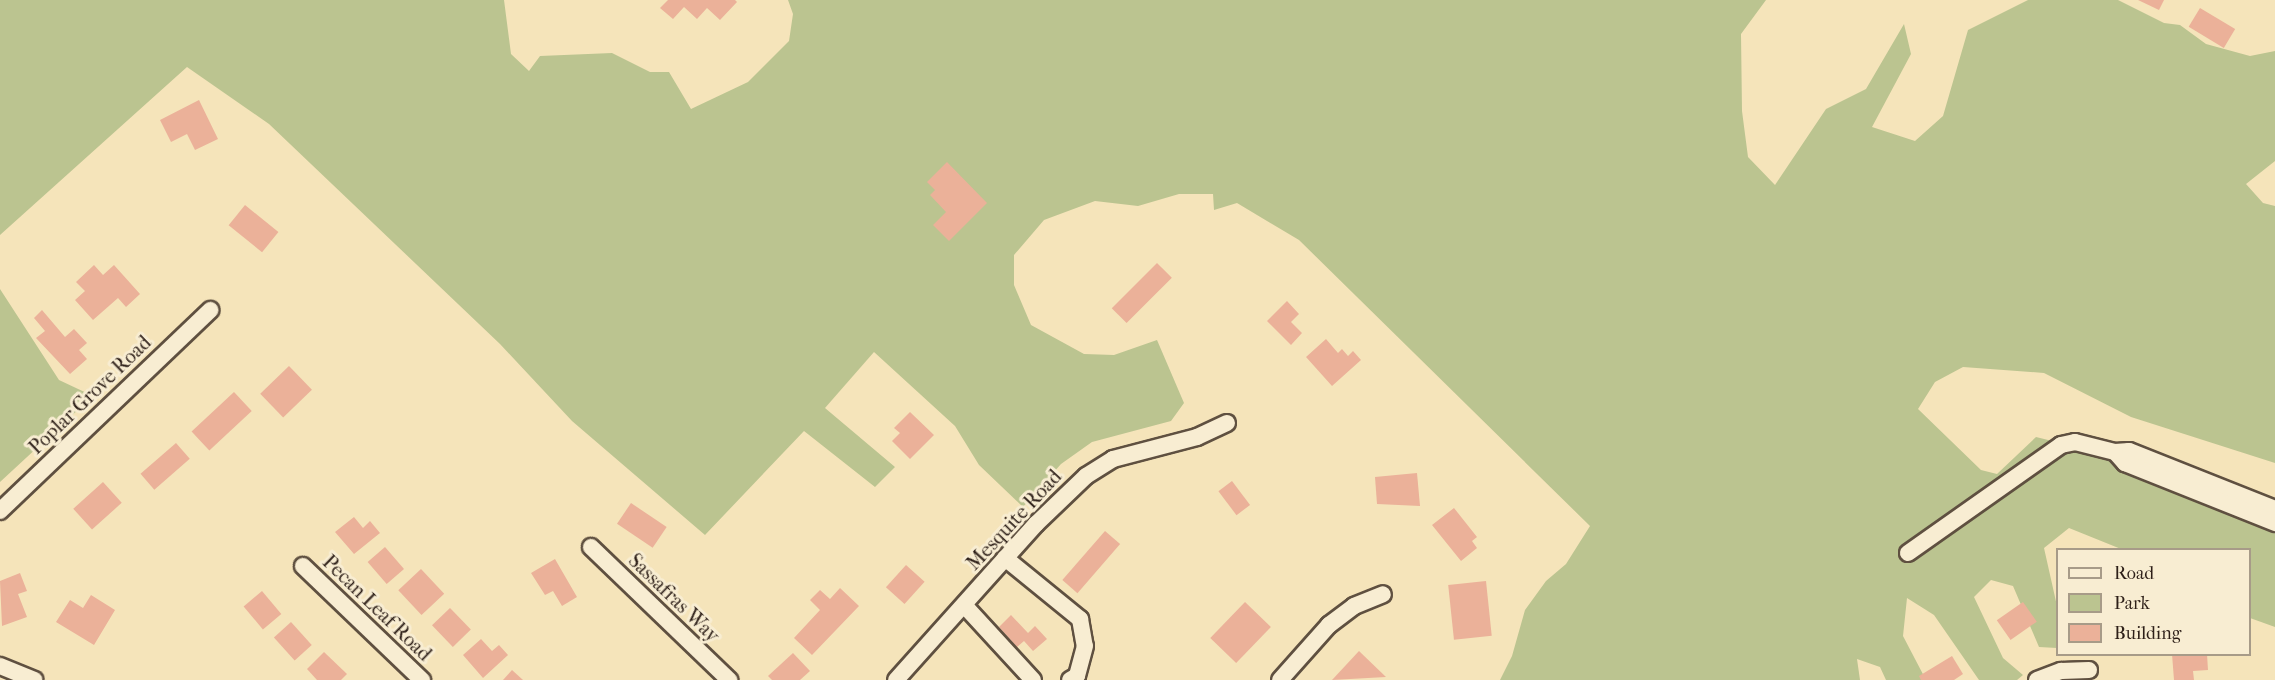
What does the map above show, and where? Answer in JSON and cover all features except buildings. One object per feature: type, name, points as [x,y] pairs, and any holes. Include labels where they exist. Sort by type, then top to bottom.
[{"type":"street","name":"Poplar Grove Road","points":[[0,511],[210,310]]},
{"type":"street","name":"Mesquite Road","points":[[896,680],[1005,558],[1086,476],[1113,459],[1197,437],[1227,423]]},
{"type":"street","points":[[1908,553],[2061,445],[2075,442],[2115,452],[2129,451],[2275,509]]},
{"type":"street","points":[[2115,452],[2125,463],[2275,523]]},
{"type":"street","name":"Sassafras Way","points":[[591,547],[729,680]]},
{"type":"street","points":[[1005,558],[1080,619],[1085,646],[1077,676],[1070,680]]},
{"type":"street","name":"Pecan Leaf Road","points":[[303,566],[422,680]]},
{"type":"street","points":[[1280,680],[1329,625],[1354,606],[1383,594]]},
{"type":"street","points":[[964,605],[1033,680]]},
{"type":"street","points":[[0,666],[34,680]]},
{"type":"street","points":[[2037,680],[2061,671],[2089,670]]},
{"type":"green space","points":[[0,0],[504,0],[511,54],[529,71],[540,56],[612,53],[650,72],[669,72],[691,109],[748,82],[789,41],[793,14],[788,0],[1766,0],[1741,34],[1742,111],[1748,157],[1775,185],[1826,109],[1866,89],[1904,24],[1911,54],[1872,127],[1915,141],[1943,116],[1968,30],[2028,0],[2118,0],[2164,23],[2180,25],[2206,44],[2250,56],[2275,51],[2275,161],[2246,184],[2263,203],[2275,206],[2275,463],[2131,417],[2044,373],[1963,367],[1935,382],[1918,409],[1981,470],[1997,474],[2036,437],[2137,462],[2275,516],[2275,627],[2251,618],[2251,548],[2119,548],[2069,528],[2044,548],[2056,602],[2056,648],[2039,647],[2013,586],[1991,580],[1974,597],[2003,658],[2023,675],[2017,680],[1979,680],[1934,615],[1907,598],[1903,636],[1926,680],[1886,680],[1880,667],[1857,659],[1860,680],[1500,680],[1512,656],[1525,610],[1546,581],[1566,564],[1590,526],[1299,240],[1237,203],[1214,210],[1213,194],[1179,194],[1138,206],[1095,201],[1044,220],[1014,255],[1014,285],[1031,325],[1084,354],[1114,355],[1157,340],[1184,403],[1171,421],[1092,442],[1061,464],[1023,507],[979,465],[955,426],[874,352],[825,408],[895,467],[875,487],[804,431],[705,535],[572,421],[500,344],[269,124],[187,67],[0,235]]},
{"type":"green space","points":[[0,289],[59,380],[93,396],[0,482]]}]
